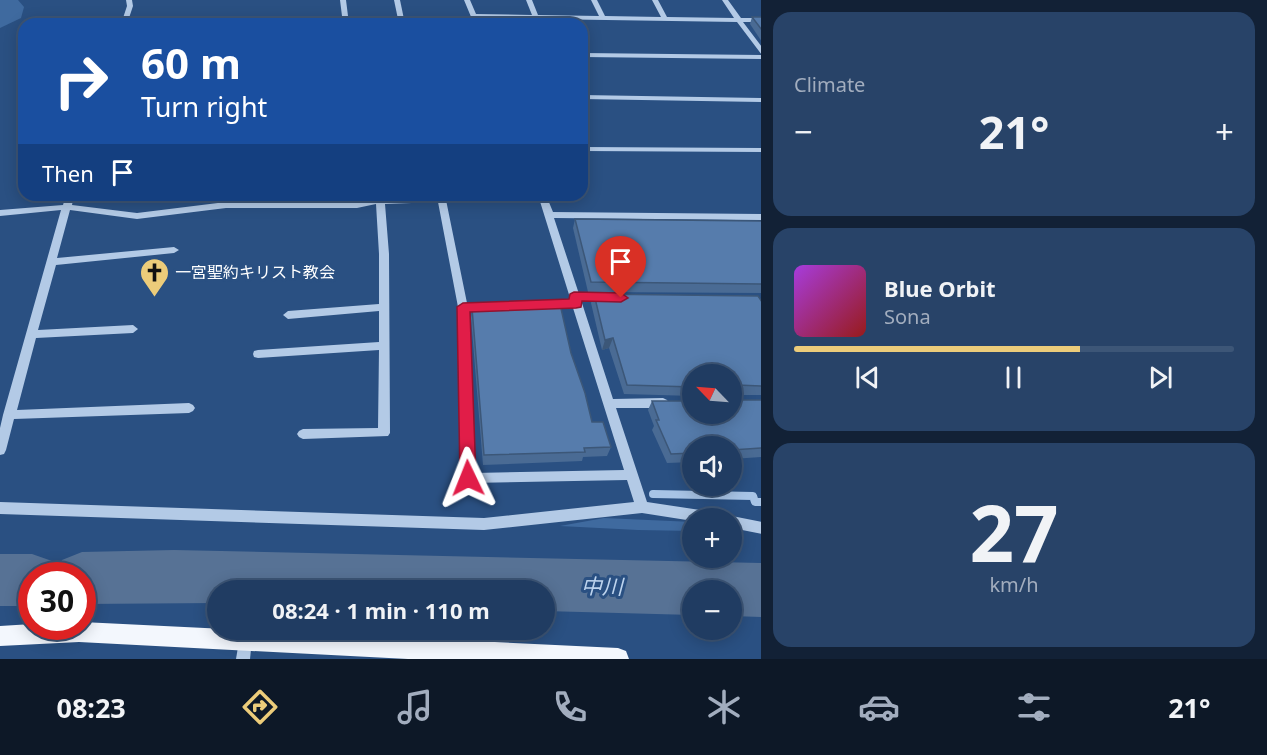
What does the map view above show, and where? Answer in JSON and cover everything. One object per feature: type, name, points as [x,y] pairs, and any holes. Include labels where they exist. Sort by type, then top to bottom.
[{"type":"main road","points":[[0,636],[79,632],[244,649],[618,659]]},
{"type":"street","points":[[126,18],[130,6],[129,0]]},
{"type":"street","points":[[344,0],[346,18]]},
{"type":"street","points":[[397,0],[401,18]]},
{"type":"street","points":[[466,0],[474,16],[761,20]]},
{"type":"street","points":[[529,0],[536,17]]},
{"type":"street","points":[[594,0],[603,18]]},
{"type":"street","points":[[655,0],[665,19]]},
{"type":"street","points":[[725,0],[761,53]]},
{"type":"street","points":[[588,55],[761,55]]},
{"type":"street","points":[[588,97],[761,100]]},
{"type":"street","points":[[588,149],[761,150]]},
{"type":"street","points":[[0,450],[68,201]]},
{"type":"street","points":[[0,213],[66,207],[137,216],[226,205],[357,205],[371,201]]},
{"type":"street","points":[[303,434],[384,433],[381,201]]},
{"type":"street","points":[[442,201],[463,307],[468,478],[632,475]]},
{"type":"street","points":[[544,201],[642,507]]},
{"type":"street","points":[[549,215],[761,217]]},
{"type":"street","points":[[51,262],[174,250]]},
{"type":"street","points":[[463,307],[621,298]]},
{"type":"street","points":[[288,315],[384,307]]},
{"type":"street","points":[[31,334],[133,329]]},
{"type":"street","points":[[258,354],[384,346]]},
{"type":"street","points":[[609,404],[672,403]]},
{"type":"street","points":[[9,415],[189,408]]},
{"type":"street","points":[[0,508],[484,524],[642,507],[682,513]]},
{"type":"street","points":[[742,524],[761,528]]},
{"type":"shaded area","points":[[0,0],[18,0],[24,7],[21,18],[0,28]]},
{"type":"shaded area","points":[[604,518],[682,522],[682,531],[638,530],[560,526]]},
{"type":"building","points":[[752,17],[761,17],[761,29]]},
{"type":"building","points":[[575,219],[761,221],[761,284],[591,282]]},
{"type":"building","points":[[594,294],[758,296],[761,300],[761,386],[742,385],[742,364],[682,364],[682,387],[627,385],[613,338],[605,340]]},
{"type":"building","points":[[521,302],[560,304],[571,353],[592,422],[603,422],[611,447],[584,448],[585,452],[484,455],[472,308],[523,309]]},
{"type":"building","points":[[742,400],[761,400],[761,448],[742,449],[742,436],[682,436],[682,454],[671,454],[656,420],[659,420],[652,401],[682,401],[682,424],[742,424]]},
{"type":"waterway","points":[[653,494],[753,496],[755,502],[761,502]]},
{"type":"waterway","name":"中川","points":[[96,578],[174,576],[761,590]]},
{"type":"waterway","name":"中川","points":[[0,580],[18,580]]},
{"type":"place","name":"一宮聖約キリスト教会","points":[[154,298]]},
{"type":"route","points":[[468,478],[463,307],[576,304],[574,297],[621,298]]}]
